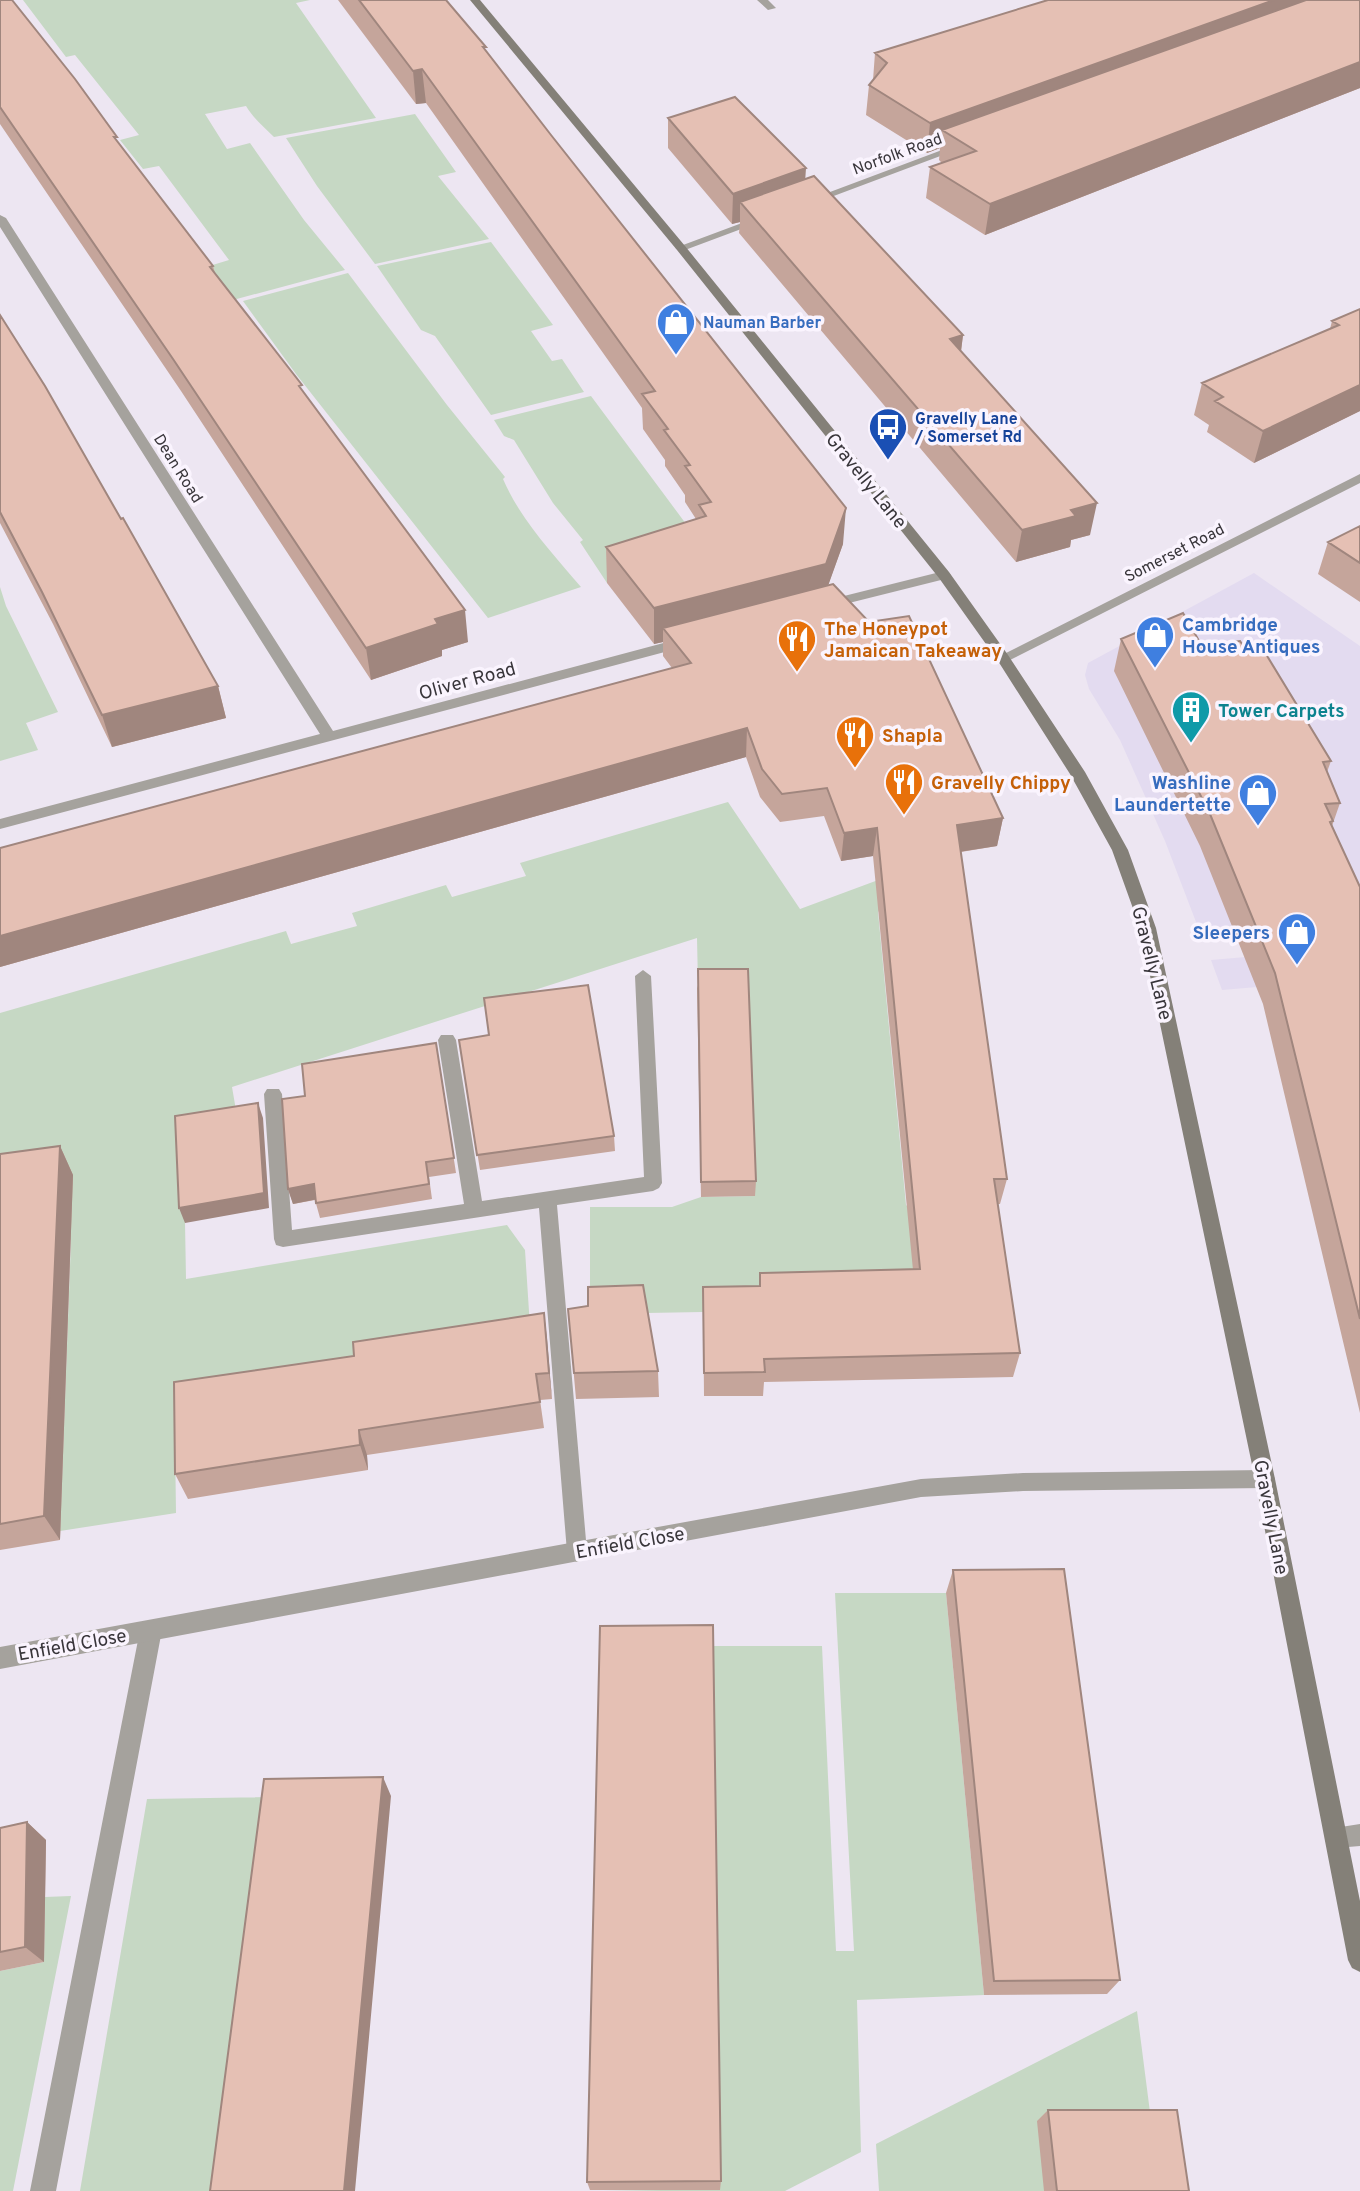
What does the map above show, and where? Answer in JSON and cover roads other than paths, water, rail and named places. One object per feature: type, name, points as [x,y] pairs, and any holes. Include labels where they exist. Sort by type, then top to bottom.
[{"type":"main road","name":"Gravelly Lane","points":[[475,0],[681,248],[944,575],[1003,658],[1077,772],[1120,850],[1147,928],[1265,1479],[1360,1960]]},
{"type":"street","points":[[762,0],[771,8]]},
{"type":"street","name":"Norfolk Road","points":[[798,206],[968,144]]},
{"type":"street","points":[[681,248],[772,215]]},
{"type":"street","name":"Dean Road","points":[[0,218],[329,736]]},
{"type":"street","name":"Somerset Road","points":[[1003,658],[1360,478]]},
{"type":"street","points":[[816,608],[944,575]]},
{"type":"street","name":"Oliver Road","points":[[0,824],[696,639]]},
{"type":"street","points":[[273,1094],[283,1239],[653,1183],[643,976]]},
{"type":"street","points":[[447,1040],[474,1210]]},
{"type":"street","points":[[547,1199],[577,1552]]},
{"type":"street","name":"Enfield Close","points":[[0,1658],[921,1489],[1023,1482],[1265,1479]]},
{"type":"street","points":[[43,2191],[151,1630]]},
{"type":"street","points":[[1336,1837],[1360,1835]]},
{"type":"place","name":"Nauman Barber","points":[[676,356]]},
{"type":"place","name":"Gravelly Lane / Somerset Rd","points":[[888,461]]},
{"type":"place","name":"Cambridge House Antiques","points":[[1155,669]]},
{"type":"place","name":"The Honeypot Jamaican Takeaway","points":[[797,673]]},
{"type":"place","name":"Tower Carpets","points":[[1191,744]]},
{"type":"place","name":"Shapla","points":[[855,769]]},
{"type":"place","name":"Gravelly Chippy","points":[[904,816]]},
{"type":"place","name":"Washline Laundertette","points":[[1258,827]]},
{"type":"place","name":"Sleepers","points":[[1297,966]]}]
